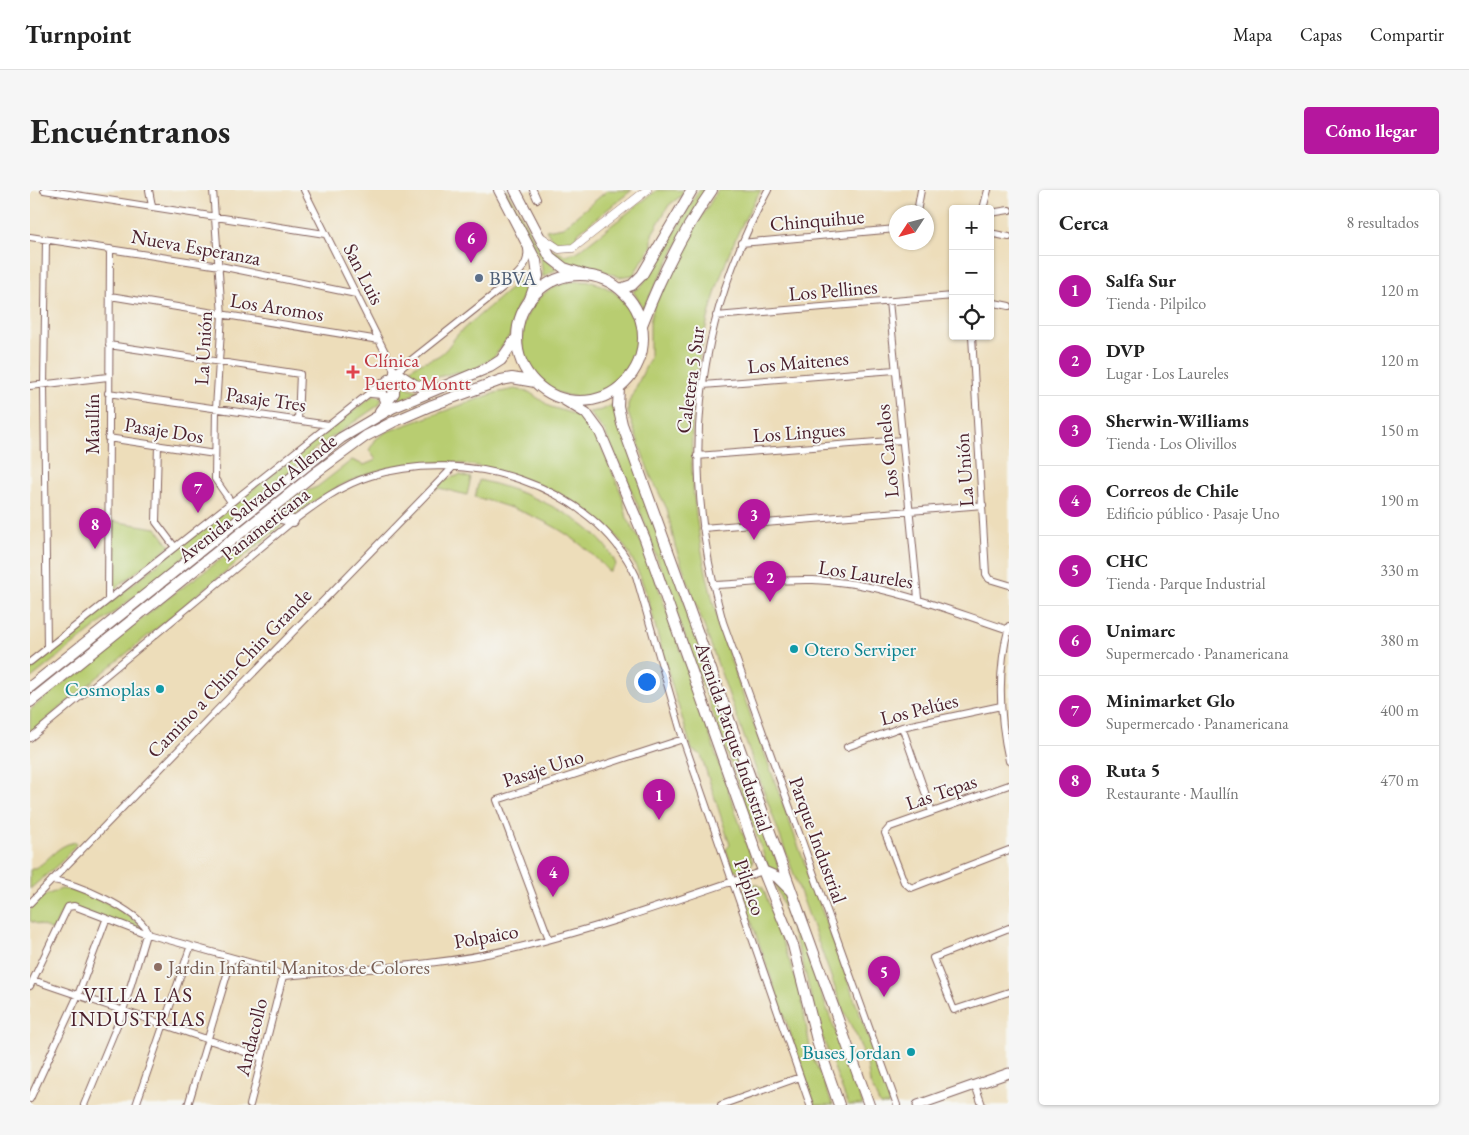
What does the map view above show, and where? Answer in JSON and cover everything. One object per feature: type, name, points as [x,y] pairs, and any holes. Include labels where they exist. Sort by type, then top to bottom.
[{"type":"main road","points":[[499,190],[536,261],[538,276],[518,324],[517,337],[521,361],[535,382],[543,389],[562,399],[592,400],[619,388],[628,380],[640,360],[643,342],[642,324],[630,299],[620,289],[598,278],[564,268],[553,261],[515,190]]},
{"type":"main road","points":[[620,289],[632,285],[642,276],[692,190]]},
{"type":"main road","points":[[642,324],[656,289],[687,230],[712,190]]},
{"type":"main road","points":[[528,302],[537,291],[554,280],[570,275],[586,275]]},
{"type":"main road","name":"Avenida Salvador Allende","points":[[30,687],[337,441],[366,422],[497,363],[517,337]]},
{"type":"main road","points":[[395,372],[414,386],[437,389]]},
{"type":"main road","points":[[366,422],[384,407],[394,393],[395,372]]},
{"type":"main road","name":"Avenida Salvador Allende","points":[[30,702],[351,446],[388,424],[430,406],[501,380],[512,378],[535,382]]},
{"type":"main road","name":"Avenida Parque Industrial","points":[[619,388],[618,406],[622,424],[869,1105]]},
{"type":"main road","points":[[371,392],[382,393],[385,400],[384,407]]},
{"type":"main road","name":"Avenida Parque Industrial","points":[[562,399],[586,413],[604,439],[665,592],[763,871],[793,945],[818,1044],[839,1105]]},
{"type":"main road","points":[[254,522],[271,518],[293,522]]},
{"type":"main road","points":[[763,871],[783,882],[796,902]]},
{"type":"main road","points":[[918,1105],[1009,1073]]},
{"type":"street","points":[[44,190],[326,234]]},
{"type":"street","points":[[149,190],[152,206]]},
{"type":"street","name":"La Unión","points":[[213,190],[217,218],[222,315],[216,408],[215,479],[231,502]]},
{"type":"street","name":"San Luis","points":[[304,190],[395,372]]},
{"type":"street","points":[[533,190],[537,199]]},
{"type":"street","points":[[536,232],[554,246],[568,250],[648,190]]},
{"type":"street","name":"Caletera 5 Sur","points":[[713,585],[703,528],[697,456],[703,385],[716,316],[727,277],[741,243],[768,190]]},
{"type":"street","points":[[918,205],[921,190]]},
{"type":"street","points":[[985,205],[988,190]]},
{"type":"street","points":[[994,212],[1009,210]]},
{"type":"street","name":"Chinquihue","points":[[741,243],[889,230]]},
{"type":"street","points":[[994,234],[1009,237]]},
{"type":"street","name":"Nueva Esperanza","points":[[30,237],[220,266],[356,294]]},
{"type":"street","name":"Panamericana","points":[[30,662],[174,546],[330,425],[523,269],[528,252],[525,239]]},
{"type":"street","points":[[46,240],[44,385],[47,649]]},
{"type":"street","name":"Maullín","points":[[108,600],[110,249]]},
{"type":"street","name":"Los Aromos","points":[[110,296],[379,340]]},
{"type":"street","name":"Los Pellines","points":[[716,316],[949,296]]},
{"type":"street","name":"Los Canelos","points":[[889,302],[918,598]]},
{"type":"street","points":[[994,303],[1009,306]]},
{"type":"street","name":"La Unión","points":[[972,340],[986,574],[989,579],[1009,585]]},
{"type":"street","points":[[110,345],[300,374],[298,420]]},
{"type":"street","name":"Los Maitenes","points":[[703,385],[895,370]]},
{"type":"street","points":[[30,386],[108,377]]},
{"type":"street","name":"Pasaje Tres","points":[[108,393],[330,425]]},
{"type":"street","name":"Pasaje Dos","points":[[108,438],[215,454]]},
{"type":"street","name":"Los Lingues","points":[[697,456],[902,440]]},
{"type":"street","points":[[158,445],[156,522],[174,546]]},
{"type":"street","name":"Panamericana","points":[[30,738],[293,522],[327,497],[370,476],[408,468],[452,466],[498,474],[531,485],[575,506],[606,530],[625,554],[636,576],[666,678]]},
{"type":"street","name":"Camino a Chin-Chin Grande","points":[[30,903],[452,466]]},
{"type":"street","points":[[703,528],[983,505]]},
{"type":"street","name":"Los Laureles","points":[[713,585],[813,580],[865,587],[918,598],[1009,628]]},
{"type":"street","name":"Parque Industrial","points":[[713,585],[740,674],[897,1105]]},
{"type":"street","points":[[1009,628],[1001,662],[1001,706],[1006,729],[1009,761]]},
{"type":"street","name":"Pilpilco","points":[[666,678],[683,739],[731,882],[810,1105]]},
{"type":"street","name":"Los Pelúes","points":[[847,747],[902,727],[1001,706]]},
{"type":"street","points":[[902,727],[932,812]]},
{"type":"street","name":"Pasaje Uno","points":[[549,939],[497,800],[683,739]]},
{"type":"street","name":"Las Tepas","points":[[1009,785],[890,827],[885,833],[907,887],[912,888],[1009,850]]},
{"type":"street","name":"Polpaico","points":[[282,976],[400,966],[496,952],[549,939],[649,909],[763,871]]},
{"type":"street","points":[[52,880],[71,884],[107,901],[140,922],[145,927],[147,934],[123,1010],[84,1105]]},
{"type":"street","points":[[30,986],[66,909],[74,906],[106,920],[190,948],[266,967],[282,976]]},
{"type":"street","points":[[30,1099],[78,995],[106,920]]},
{"type":"street","points":[[1009,928],[933,958],[954,1010],[1009,992]]},
{"type":"street","points":[[136,1105],[190,948]]},
{"type":"street","points":[[188,1105],[232,958]]},
{"type":"street","name":"Andacollo","points":[[250,1105],[282,976]]},
{"type":"street","points":[[33,980],[262,1058]]},
{"type":"street","points":[[722,1105],[800,1077]]},
{"type":"street","points":[[974,1085],[982,1105]]},
{"type":"green space","points":[[504,190],[506,190],[546,260],[557,269],[543,277],[541,260]]},
{"type":"green space","points":[[608,190],[632,190],[579,232],[570,246],[558,244],[550,237],[546,230],[563,227]]},
{"type":"green space","points":[[657,190],[684,190],[681,196],[669,205],[652,234],[652,246],[633,275],[619,277],[596,268],[572,266],[559,261],[548,248],[564,255],[577,252]]},
{"type":"green space","points":[[699,190],[707,190],[643,308],[633,291],[640,287],[649,276]]},
{"type":"green space","points":[[718,190],[761,190],[742,225],[726,261],[713,299],[697,378],[692,458],[694,497],[700,541],[714,605],[733,667],[889,1094],[891,1101],[888,1105],[880,1105],[870,1083],[867,1064],[857,1037],[843,1010],[675,546],[667,509],[650,475],[628,413],[628,404],[650,358],[650,322],[654,306],[687,240]]},
{"type":"green space","points":[[533,269],[533,280],[516,309],[510,335],[494,357],[468,373],[457,372],[423,381],[413,379],[406,374],[417,365],[441,354],[460,332]]},
{"type":"green space","points":[[580,281],[602,285],[621,298],[634,317],[638,339],[634,361],[621,380],[602,393],[580,397],[558,393],[539,380],[526,361],[522,339],[526,317],[539,298],[558,285]]},
{"type":"green space","points":[[397,380],[409,388],[419,391],[389,406]]},
{"type":"green space","points":[[515,389],[529,392],[551,407],[577,415],[587,423],[597,436],[622,495],[627,518],[643,546],[670,619],[753,863],[746,870],[733,870],[726,849],[730,845],[701,755],[692,750],[640,576],[630,555],[614,533],[584,508],[549,489],[515,476],[481,467],[449,463],[417,463],[386,469],[355,479],[324,495],[294,516],[276,512],[299,494],[317,487],[352,460],[364,465],[376,460],[369,450],[376,439],[386,432],[495,393]]},
{"type":"green space","points":[[374,395],[382,398],[379,405],[316,448],[275,485],[30,679],[30,668],[175,550]]},
{"type":"green space","points":[[614,404],[781,874],[768,867],[639,508],[605,432],[589,412],[602,410]]},
{"type":"green space","points":[[460,475],[471,478],[467,495],[439,488],[433,491],[447,479]]},
{"type":"green space","points":[[479,480],[537,499],[576,520],[593,533],[607,548],[616,564],[609,572],[580,544],[548,524],[514,509],[475,497]]},
{"type":"green space","points":[[112,521],[156,528],[170,546],[114,589],[112,584]]},
{"type":"green space","points":[[272,522],[282,525],[30,733],[30,710],[164,601]]},
{"type":"green space","points":[[77,843],[61,862],[30,889],[30,870],[42,864],[61,847]]},
{"type":"green space","points":[[774,880],[780,884],[863,1105],[848,1105],[818,1025],[802,960]]},
{"type":"green space","points":[[750,884],[757,884],[763,888],[800,991],[811,1053],[833,1105],[815,1105],[744,900],[743,891]]},
{"type":"green space","points":[[61,889],[71,890],[105,902],[127,914],[142,928],[141,930],[65,906],[53,930],[30,921],[30,910],[44,896]]},
{"type":"place","name":"Unimarc","points":[[471,263]]},
{"type":"place","name":"BBVA","points":[[479,278]]},
{"type":"place","name":"Clínica Puerto Montt","points":[[353,372]]},
{"type":"place","name":"Minimarket Glo","points":[[198,513]]},
{"type":"place","name":"Sherwin-Williams","points":[[754,540]]},
{"type":"place","name":"Ruta 5","points":[[95,549]]},
{"type":"place","name":"DVP","points":[[770,602]]},
{"type":"place","name":"Otero Serviper","points":[[794,649]]},
{"type":"place","name":"Cosmoplas","points":[[160,689]]},
{"type":"place","name":"Salfa Sur","points":[[659,820]]},
{"type":"place","name":"Correos de Chile","points":[[553,897]]},
{"type":"place","name":"Jardin Infantil Manitos de Colores","points":[[158,967]]},
{"type":"place","name":"CHC","points":[[884,997]]},
{"type":"place","name":"Buses Jordan","points":[[911,1052]]},
{"type":"district","name":"VILLA LAS INDUSTRIAS","points":[[138,1007]]}]
